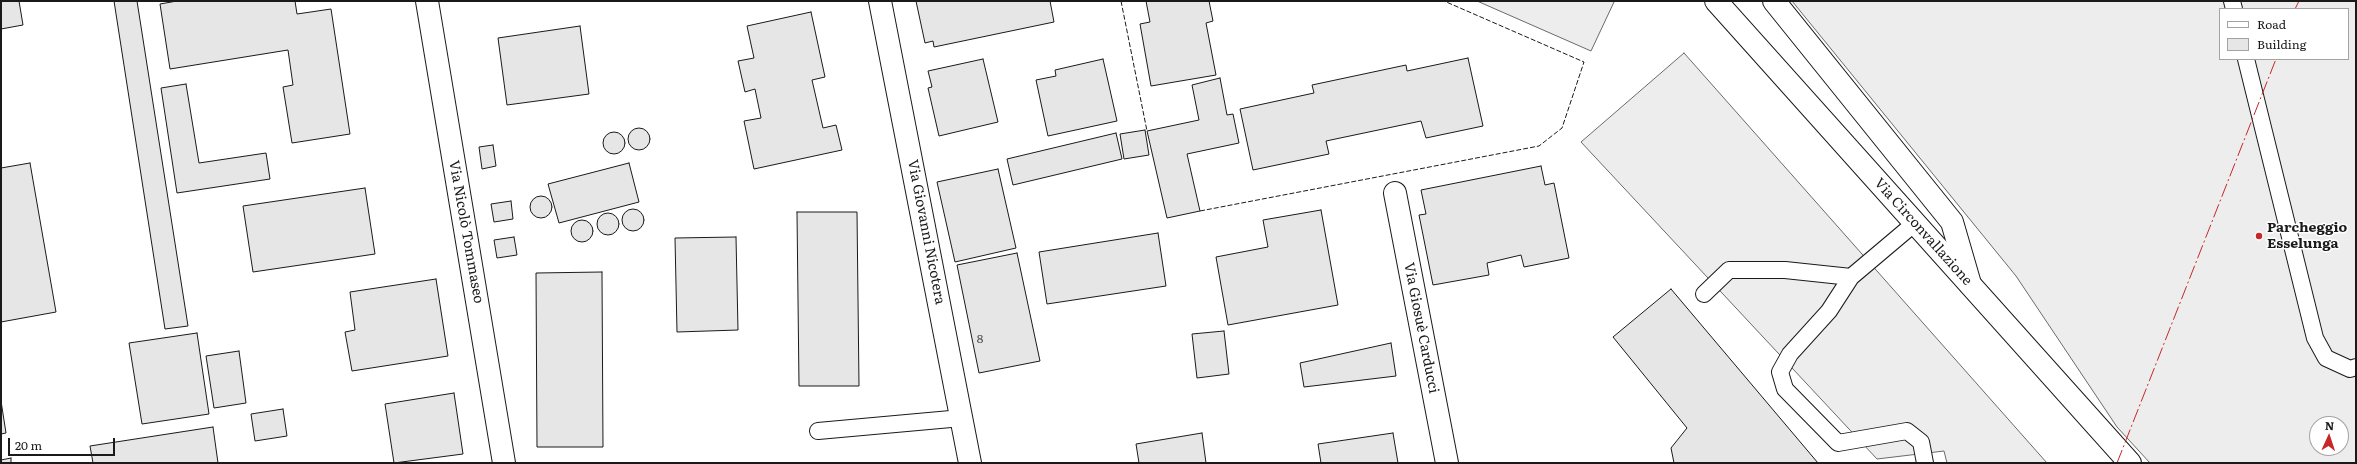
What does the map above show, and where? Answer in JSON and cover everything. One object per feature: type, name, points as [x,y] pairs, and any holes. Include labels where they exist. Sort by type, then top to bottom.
[{"type":"street","name":"Via Nicolò Tommaseo","points":[[427,1],[504,463]]},
{"type":"street","name":"Via Giovanni Nicotera","points":[[880,1],[970,463]]},
{"type":"street","name":"Via Circonvallazione","points":[[1716,1],[2130,463]]},
{"type":"street","points":[[1774,1],[1952,222],[1970,284]]},
{"type":"street","name":"Via Giosuè Carducci","points":[[1395,193],[1447,463]]},
{"type":"lane","points":[[2246,60],[2315,338],[2326,358],[2350,369],[2356,367]]},
{"type":"lane","points":[[1915,223],[1851,277],[1829,311],[1790,354],[1780,372],[1786,389],[1838,443],[1907,431],[1921,442],[1924,463]]},
{"type":"lane","points":[[1704,294],[1729,270],[1785,270],[1851,277]]},
{"type":"lane","points":[[818,430],[962,418]]},
{"type":"shaded area","points":[[1477,1],[1612,1],[1614,2],[1591,51]]},
{"type":"shaded area","points":[[1792,1],[2356,1],[2356,463],[2150,463],[2117,427],[2016,276]]},
{"type":"shaded area","points":[[1684,53],[2047,463],[1947,463],[1944,451],[1877,459],[1581,142]]},
{"type":"building","points":[[1,1],[19,1],[23,25],[1,29]]},
{"type":"building","points":[[114,1],[137,1],[188,326],[165,329]]},
{"type":"building","points":[[177,1],[295,1],[297,14],[331,9],[350,134],[292,143],[283,87],[293,85],[288,50],[170,69],[160,4]]},
{"type":"building","points":[[916,1],[1050,1],[1054,22],[934,47],[933,41],[925,43]]},
{"type":"building","points":[[1146,1],[1209,1],[1213,21],[1206,23],[1216,75],[1151,86],[1140,24],[1150,22]]},
{"type":"building","points":[[811,12],[825,77],[812,80],[823,128],[836,125],[842,150],[754,169],[744,121],[761,118],[755,89],[745,92],[738,61],[754,58],[747,26]]},
{"type":"building","points":[[580,26],[589,94],[507,105],[498,38]]},
{"type":"building","points":[[1468,58],[1483,126],[1426,138],[1421,121],[1326,141],[1329,154],[1253,170],[1240,109],[1314,93],[1312,85],[1406,65],[1407,71]]},
{"type":"building","points":[[983,59],[998,122],[939,136],[928,88],[932,87],[928,71]]},
{"type":"building","points":[[1103,59],[1117,121],[1048,136],[1036,80],[1056,76],[1055,70]]},
{"type":"building","points":[[1220,78],[1227,115],[1233,114],[1239,143],[1187,154],[1200,211],[1167,218],[1147,131],[1199,120],[1192,85]]},
{"type":"building","points":[[186,84],[199,163],[266,153],[270,179],[177,193],[161,88]]},
{"type":"building","points":[[639,128],[647,131],[650,139],[647,147],[639,150],[631,147],[628,139],[631,131]]},
{"type":"building","points":[[1145,130],[1149,155],[1124,159],[1120,134]]},
{"type":"building","points":[[614,132],[622,135],[625,143],[622,151],[614,154],[606,151],[603,143],[606,135]]},
{"type":"building","points":[[1116,133],[1122,159],[1013,185],[1007,159]]},
{"type":"building","points":[[493,145],[496,166],[482,169],[479,147]]},
{"type":"building","points":[[30,163],[56,312],[1,322],[1,168]]},
{"type":"building","points":[[629,163],[639,202],[559,223],[548,184]]},
{"type":"building","points":[[1541,166],[1545,185],[1554,183],[1569,258],[1524,267],[1521,255],[1487,263],[1489,275],[1433,285],[1419,215],[1426,214],[1421,190]]},
{"type":"building","points":[[998,169],[1016,248],[955,262],[937,182]]},
{"type":"building","points":[[365,188],[375,254],[253,272],[243,206]]},
{"type":"building","points":[[541,196],[549,199],[552,207],[549,215],[541,218],[533,215],[530,207],[533,199]]},
{"type":"building","points":[[511,201],[513,219],[494,222],[491,204]]},
{"type":"building","points":[[633,209],[641,212],[644,220],[641,228],[633,231],[625,228],[622,220],[625,212]]},
{"type":"building","points":[[1321,210],[1338,305],[1228,325],[1216,257],[1268,247],[1263,220]]},
{"type":"building","points":[[797,212],[857,212],[859,386],[799,386]]},
{"type":"building","points":[[608,213],[616,216],[619,224],[616,232],[608,235],[600,232],[597,224],[600,216]]},
{"type":"building","points":[[582,220],[590,223],[593,231],[590,239],[582,242],[574,239],[571,231],[574,223]]},
{"type":"building","points":[[1158,233],[1166,286],[1047,304],[1039,252]]},
{"type":"building","points":[[514,237],[517,255],[497,258],[494,240]]},
{"type":"building","points":[[736,237],[738,330],[677,332],[675,238]]},
{"type":"building","points":[[1017,253],[1040,361],[979,373],[957,265]]},
{"type":"building","points":[[602,272],[603,447],[537,447],[536,273]]},
{"type":"building","points":[[436,279],[448,356],[352,371],[345,332],[355,330],[350,292]]},
{"type":"building","points":[[1671,289],[1818,463],[1674,463],[1671,448],[1687,428],[1613,337]]},
{"type":"building","points":[[1224,331],[1229,374],[1197,378],[1192,334]]},
{"type":"building","points":[[197,333],[209,414],[142,424],[129,343]]},
{"type":"building","points":[[1391,343],[1396,376],[1304,387],[1300,363]]},
{"type":"building","points":[[239,351],[246,403],[214,408],[206,356]]},
{"type":"building","points":[[454,393],[463,454],[394,463],[385,404]]},
{"type":"building","points":[[1,401],[6,433],[1,434]]},
{"type":"building","points":[[283,409],[287,436],[255,441],[251,414]]},
{"type":"building","points":[[213,427],[218,463],[93,463],[90,446]]},
{"type":"building","points":[[1202,433],[1206,463],[1139,463],[1136,444]]},
{"type":"building","points":[[1393,433],[1398,463],[1321,463],[1318,444]]},
{"type":"building","points":[[11,458],[11,463],[1,463],[1,460]]},
{"type":"fence","points":[[1121,1],[1147,131]]},
{"type":"fence","points":[[1200,211],[1539,146],[1562,128],[1584,62],[1444,1]]},
{"type":"power","points":[[2296,8],[2299,1]]},
{"type":"power","points":[[2117,463],[2276,60]]},
{"type":"place","name":"Parcheggio Esselunga","points":[[2259,236]]}]
